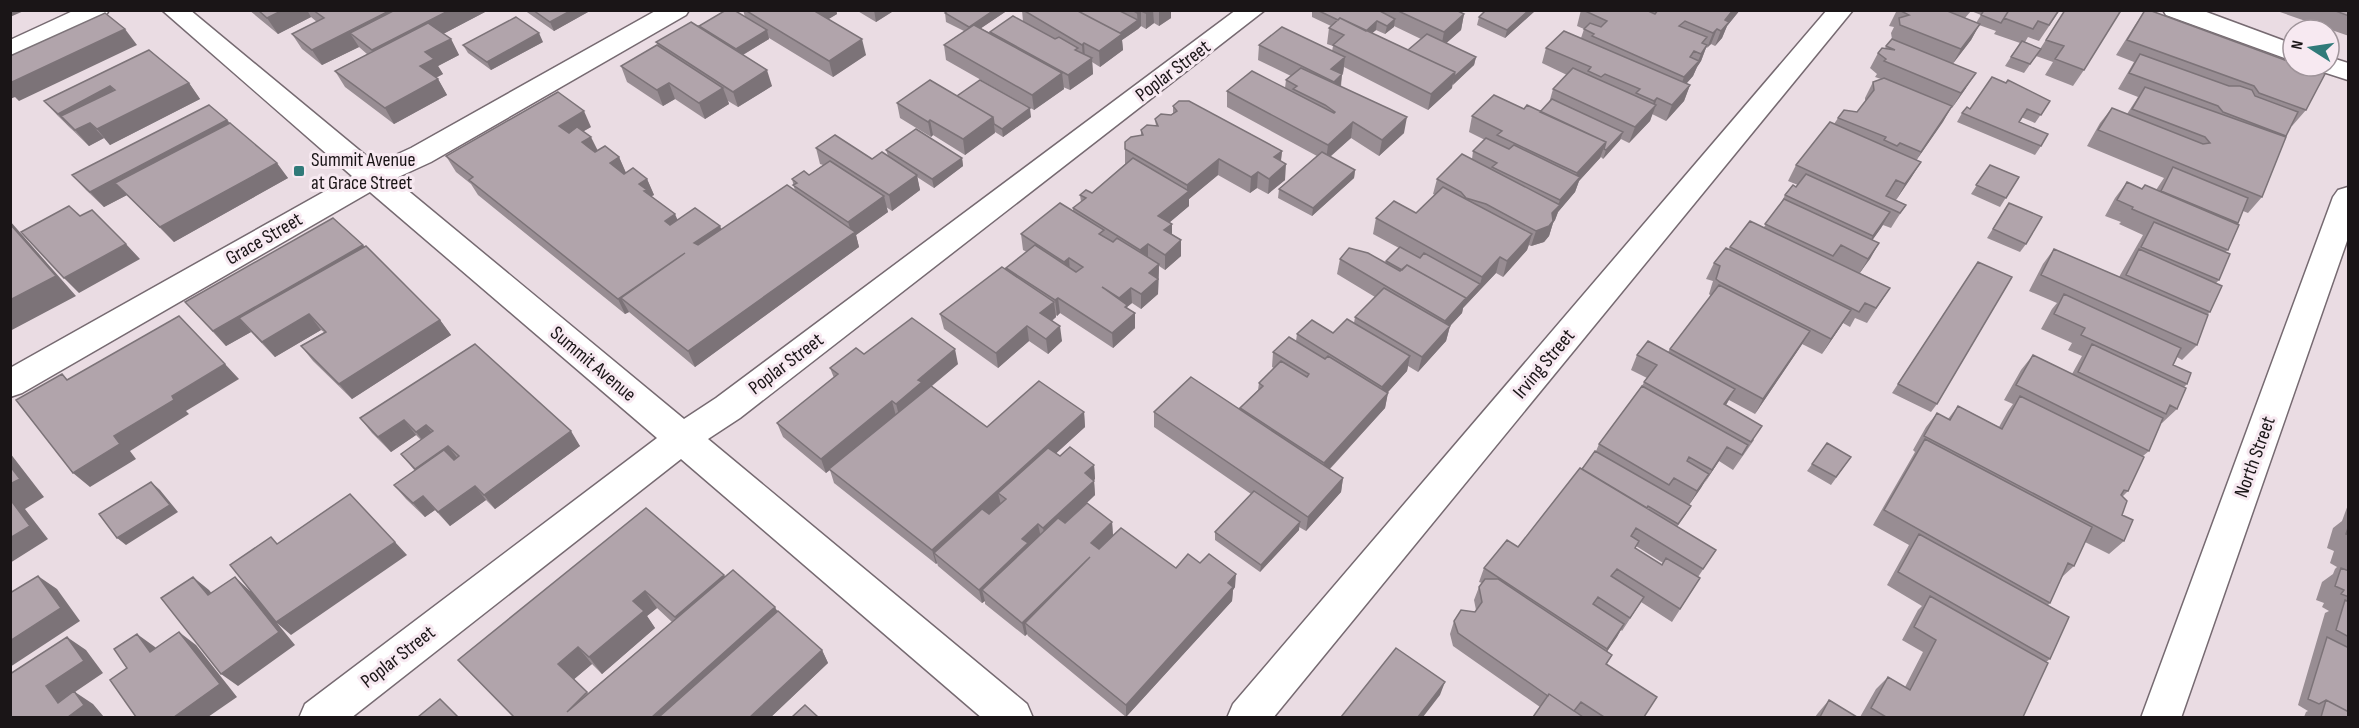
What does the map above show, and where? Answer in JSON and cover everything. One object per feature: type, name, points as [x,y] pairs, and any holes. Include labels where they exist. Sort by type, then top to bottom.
[{"type":"street","points":[[10,50],[98,10]]},
{"type":"street","name":"Summit Avenue","points":[[174,10],[1013,717]]},
{"type":"street","name":"Grace Street","points":[[10,384],[371,178],[422,155],[677,10]]},
{"type":"street","name":"Poplar Street","points":[[319,717],[681,439],[728,408],[1253,10]]},
{"type":"street","name":"Irving Street","points":[[1247,717],[1841,10]]},
{"type":"street","points":[[2175,10],[2281,49]]},
{"type":"street","name":"North Street","points":[[2161,717],[2349,197]]},
{"type":"building","points":[[258,10],[283,10],[267,18]]},
{"type":"building","points":[[313,10],[391,10],[312,50],[292,34],[324,18]]},
{"type":"building","points":[[395,10],[450,10],[372,50],[350,33]]},
{"type":"building","points":[[533,10],[572,10],[550,22]]},
{"type":"building","points":[[726,10],[734,10],[767,30],[736,49],[699,26]]},
{"type":"building","points":[[745,10],[813,10],[862,39],[829,61]]},
{"type":"building","points":[[949,10],[994,10],[969,27],[945,13]]},
{"type":"building","points":[[1023,10],[1076,10],[1122,34],[1099,51],[1084,43],[1082,45]]},
{"type":"building","points":[[1076,10],[1118,10],[1138,20],[1120,33]]},
{"type":"building","points":[[1132,10],[1149,10],[1146,13],[1141,11],[1137,13]]},
{"type":"building","points":[[1317,10],[1378,10],[1395,19],[1387,26],[1377,21],[1366,31]]},
{"type":"building","points":[[1396,10],[1456,10],[1464,14],[1444,32]]},
{"type":"building","points":[[1486,10],[1529,10],[1507,30],[1479,17]]},
{"type":"building","points":[[1583,10],[1646,10],[1655,14],[1658,10],[1733,10],[1725,20],[1729,22],[1721,31],[1717,29],[1713,33],[1685,21],[1679,26],[1707,37],[1702,43],[1707,45],[1701,54],[1694,51],[1690,57],[1699,61],[1684,77],[1592,36],[1594,34],[1584,29],[1590,23],[1601,27],[1607,21]]},
{"type":"building","points":[[1899,10],[1945,10],[1980,24],[1961,49],[1900,25],[1899,18],[1909,15]]},
{"type":"building","points":[[1984,10],[2009,10],[2001,23],[1981,15]]},
{"type":"building","points":[[2009,10],[2059,10],[2049,25],[2038,21],[2033,29],[2004,18]]},
{"type":"building","points":[[2065,10],[2115,10],[2120,12],[2084,70],[2055,59],[2064,46],[2046,40]]},
{"type":"building","points":[[2145,10],[2149,10],[2281,59],[2281,78],[2323,78],[2306,110],[2259,93],[2254,86],[2127,40]]},
{"type":"building","points":[[2333,10],[2349,10],[2349,16]]},
{"type":"building","points":[[105,13],[125,29],[10,83],[10,56]]},
{"type":"building","points":[[1013,16],[1055,39],[1059,37],[1078,48],[1075,50],[1092,58],[1068,75],[990,32]]},
{"type":"building","points":[[516,17],[539,33],[487,62],[463,45]]},
{"type":"building","points":[[1340,18],[1455,72],[1431,94],[1333,45],[1344,35],[1329,28]]},
{"type":"building","points":[[691,22],[767,70],[733,92],[656,42]]},
{"type":"building","points":[[428,23],[451,39],[425,52],[434,59],[420,66],[438,79],[385,108],[335,71]]},
{"type":"building","points":[[974,25],[1062,73],[1032,95],[944,45]]},
{"type":"building","points":[[1282,27],[1345,57],[1331,69],[1342,74],[1334,82],[1259,45]]},
{"type":"building","points":[[1564,31],[1690,85],[1672,105],[1657,98],[1654,101],[1636,93],[1640,89],[1605,74],[1601,77],[1588,71],[1591,67],[1546,48]]},
{"type":"building","points":[[1427,34],[1476,57],[1454,77],[1455,72],[1408,50]]},
{"type":"building","points":[[1892,39],[1976,73],[1961,93],[1884,61],[1886,59],[1878,53],[1882,48],[1895,50],[1886,46]]},
{"type":"building","points":[[2022,41],[2041,49],[2030,64],[2011,57]]},
{"type":"building","points":[[657,45],[723,88],[699,103],[669,83],[657,90],[621,66]]},
{"type":"building","points":[[149,50],[189,83],[97,129],[90,123],[75,130],[61,116],[115,90],[110,86],[58,114],[44,101]]},
{"type":"building","points":[[2140,54],[2229,86],[2240,86],[2252,90],[2255,96],[2298,112],[2286,136],[2223,112],[2218,106],[2129,73]]},
{"type":"building","points":[[1301,68],[1407,117],[1382,140],[1353,122],[1328,145],[1227,91],[1252,71],[1334,113],[1325,105],[1293,89],[1297,86],[1286,80]]},
{"type":"building","points":[[1573,68],[1656,105],[1635,127],[1553,89]]},
{"type":"building","points":[[1992,77],[2006,83],[2008,80],[2050,101],[2041,115],[2027,109],[2019,122],[2048,134],[2041,146],[1962,113],[1967,107],[1970,109]]},
{"type":"building","points":[[1884,78],[1952,106],[1921,152],[1900,143],[1897,146],[1884,140],[1886,137],[1838,118],[1844,110],[1857,112],[1874,90],[1873,82]]},
{"type":"building","points":[[930,80],[993,117],[963,139],[930,120],[928,122],[897,103]]},
{"type":"building","points":[[980,80],[1030,108],[1002,129],[994,124],[993,117],[957,96]]},
{"type":"building","points":[[2145,87],[2286,137],[2262,197],[2098,130],[2112,108],[2203,144],[2210,143],[2205,137],[2132,109]]},
{"type":"building","points":[[558,92],[584,111],[559,126],[569,133],[577,127],[591,137],[582,142],[595,152],[605,146],[619,157],[610,163],[624,174],[633,168],[647,179],[639,184],[647,190],[644,191],[675,214],[665,221],[670,225],[695,208],[720,226],[694,243],[698,245],[787,185],[855,232],[688,351],[621,298],[685,253],[618,299],[469,180],[473,177],[446,156]]},
{"type":"building","points":[[1494,95],[1524,109],[1527,105],[1606,142],[1577,173],[1497,135],[1502,131],[1472,116]]},
{"type":"building","points":[[1552,99],[1623,132],[1606,150],[1604,149],[1606,142],[1540,112]]},
{"type":"building","points":[[1179,101],[1189,101],[1282,151],[1274,157],[1286,164],[1269,179],[1258,172],[1251,177],[1219,159],[1187,185],[1125,149],[1125,142],[1131,137],[1143,135],[1141,130],[1147,125],[1158,126],[1155,119],[1161,114],[1171,115],[1177,111],[1173,106]]},
{"type":"building","points":[[209,105],[227,120],[90,192],[72,175]]},
{"type":"building","points":[[1830,122],[1921,162],[1905,184],[1896,180],[1886,196],[1906,205],[1900,213],[1796,165]]},
{"type":"building","points":[[230,123],[277,163],[160,227],[115,183]]},
{"type":"building","points":[[916,129],[962,158],[932,179],[886,150]]},
{"type":"building","points":[[835,135],[872,159],[882,152],[917,175],[889,195],[816,148]]},
{"type":"building","points":[[1486,138],[1509,149],[1514,145],[1580,177],[1560,200],[1492,167],[1497,163],[1473,151]]},
{"type":"building","points":[[1322,152],[1355,170],[1313,208],[1279,189]]},
{"type":"building","points":[[1462,154],[1560,205],[1552,213],[1553,221],[1549,226],[1536,231],[1486,204],[1466,198],[1461,192],[1437,179]]},
{"type":"building","points":[[1133,158],[1189,191],[1158,216],[1172,224],[1164,230],[1181,240],[1165,255],[1148,244],[1140,250],[1073,208],[1086,198],[1080,195],[1086,190],[1092,193]]},
{"type":"building","points":[[830,161],[884,196],[848,222],[793,185],[797,183],[792,179],[804,171],[809,175]]},
{"type":"building","points":[[1990,165],[2019,177],[2006,198],[1976,185]]},
{"type":"building","points":[[2173,167],[2248,198],[2238,223],[2161,191]]},
{"type":"building","points":[[1806,174],[1890,212],[1873,236],[1785,195],[1793,185],[1796,187]]},
{"type":"building","points":[[2127,182],[2142,189],[2145,185],[2239,225],[2228,250],[2132,209],[2133,207],[2117,200]]},
{"type":"building","points":[[1443,187],[1532,234],[1507,261],[1500,257],[1482,277],[1376,218],[1394,201],[1416,213]]},
{"type":"building","points":[[1784,199],[1879,243],[1868,259],[1841,245],[1833,256],[1765,224]]},
{"type":"building","points":[[1060,203],[1104,230],[1099,234],[1113,242],[1117,238],[1159,264],[1149,273],[1158,279],[1141,294],[1131,288],[1119,298],[1102,287],[1135,313],[1112,333],[1006,268],[1035,245],[1076,272],[1083,267],[1069,258],[1064,262],[1021,234]]},
{"type":"building","points":[[2009,203],[2042,217],[2026,244],[1993,229]]},
{"type":"building","points":[[69,206],[80,216],[92,210],[126,244],[64,278],[21,232]]},
{"type":"building","points":[[333,218],[363,245],[213,331],[185,302]]},
{"type":"building","points":[[1750,221],[1890,288],[1876,308],[1865,303],[1859,312],[1730,247]]},
{"type":"building","points":[[2154,222],[2230,254],[2219,280],[2141,247]]},
{"type":"building","points":[[10,224],[56,276],[10,300]]},
{"type":"building","points":[[366,246],[440,320],[339,384],[301,346],[326,332],[309,314],[262,342],[239,318]]},
{"type":"building","points":[[1400,247],[1420,258],[1424,253],[1480,284],[1465,300],[1466,298],[1407,265],[1402,270],[1386,261]]},
{"type":"building","points":[[1349,248],[1368,253],[1400,271],[1407,265],[1466,298],[1445,321],[1340,259]]},
{"type":"building","points":[[1726,248],[1851,310],[1831,339],[1716,279],[1720,266],[1714,263]]},
{"type":"building","points":[[2054,249],[2208,315],[2197,345],[2041,275]]},
{"type":"building","points":[[2139,249],[2222,286],[2210,312],[2126,275]]},
{"type":"building","points":[[1978,262],[2012,277],[1937,404],[1898,384]]},
{"type":"building","points":[[1002,267],[1054,302],[1040,313],[1060,326],[1046,339],[1027,326],[996,353],[940,314]]},
{"type":"building","points":[[1719,285],[1810,331],[1763,399],[1670,349]]},
{"type":"building","points":[[1384,288],[1450,326],[1422,357],[1355,317]]},
{"type":"building","points":[[2064,294],[2181,348],[2173,365],[2191,373],[2187,384],[2081,335],[2085,328],[2054,314]]},
{"type":"building","points":[[179,316],[225,364],[172,396],[174,400],[114,436],[120,444],[73,473],[16,400],[62,374],[67,380]]},
{"type":"building","points":[[912,318],[955,349],[918,380],[922,382],[896,404],[892,401],[821,459],[777,423],[838,374],[830,368],[856,348],[864,354]]},
{"type":"building","points":[[1347,319],[1410,356],[1382,387],[1297,334],[1312,320],[1333,333]]},
{"type":"building","points":[[1289,337],[1325,359],[1328,356],[1388,393],[1324,463],[1240,408],[1263,386],[1259,383],[1281,361],[1307,377],[1309,374],[1273,352]]},
{"type":"building","points":[[1648,341],[1735,389],[1724,404],[1762,426],[1751,442],[1644,382],[1657,365],[1637,355]]},
{"type":"building","points":[[475,344],[571,431],[484,495],[475,486],[438,512],[423,496],[413,503],[394,485],[444,450],[454,460],[459,456],[448,446],[415,469],[401,454],[433,431],[426,425],[416,432],[404,420],[378,437],[360,418]]},
{"type":"building","points":[[2092,344],[2186,388],[2177,409],[2170,405],[2166,414],[2078,372]]},
{"type":"building","points":[[2033,355],[2163,418],[2149,451],[2016,385]]},
{"type":"building","points":[[1191,377],[1343,478],[1308,517],[1154,412]]},
{"type":"building","points":[[1039,381],[1084,412],[932,550],[829,469],[931,386],[987,427]]},
{"type":"building","points":[[1642,386],[1748,445],[1742,455],[1727,447],[1712,470],[1689,457],[1687,461],[1709,474],[1697,491],[1674,478],[1669,485],[1599,444]]},
{"type":"building","points":[[2020,396],[2144,457],[2128,491],[2124,490],[2121,495],[2127,501],[2122,515],[2133,520],[2124,541],[1924,436],[1937,413],[1950,420],[1958,406],[2002,429]]},
{"type":"building","points":[[1925,439],[2092,527],[2074,566],[2068,563],[2050,603],[1884,510]]},
{"type":"building","points":[[1827,443],[1851,457],[1836,477],[1812,464]]},
{"type":"building","points":[[1070,447],[1094,465],[1085,473],[1094,481],[1043,528],[1038,524],[1022,539],[1028,543],[979,590],[934,553],[982,509],[989,514],[1006,499],[998,493],[1048,448],[1060,456]]},
{"type":"building","points":[[1595,451],[1691,506],[1678,524],[1648,506],[1647,508],[1582,469]]},
{"type":"building","points":[[10,466],[20,479],[10,484]]},
{"type":"building","points":[[1580,468],[1716,550],[1703,569],[1636,528],[1631,536],[1639,541],[1635,548],[1662,565],[1666,558],[1700,578],[1680,609],[1617,569],[1611,576],[1644,597],[1630,618],[1598,597],[1593,604],[1624,624],[1607,649],[1484,568],[1507,540],[1518,547]]},
{"type":"building","points":[[151,482],[170,505],[117,538],[99,514]]},
{"type":"building","points":[[1254,491],[1300,522],[1261,565],[1215,532]]},
{"type":"building","points":[[350,494],[395,542],[276,622],[230,565],[271,537],[277,544]]},
{"type":"building","points":[[10,499],[30,526],[10,538]]},
{"type":"building","points":[[1087,503],[1112,522],[1091,543],[1099,549],[1121,528],[1176,568],[1188,554],[1200,563],[1209,554],[1236,574],[1228,583],[1233,587],[1126,705],[1025,623],[1090,557],[1022,623],[982,590],[1058,518],[1065,523]]},
{"type":"building","points":[[646,508],[724,575],[675,617],[645,591],[633,601],[644,611],[589,657],[578,647],[558,664],[587,692],[567,712],[733,570],[775,607],[652,717],[514,717],[458,660]]},
{"type":"building","points":[[1919,534],[2069,617],[2050,659],[1898,572]]},
{"type":"building","points":[[2341,568],[2349,571],[2349,597],[2341,594],[2344,590],[2335,586]]},
{"type":"building","points":[[38,576],[61,608],[10,641],[10,593]]},
{"type":"building","points":[[193,577],[208,595],[235,577],[279,632],[221,674],[161,598]]},
{"type":"building","points":[[1485,579],[1498,579],[1612,655],[1606,664],[1657,697],[1644,717],[1604,717],[1581,702],[1574,711],[1549,694],[1548,696],[1458,633],[1454,621],[1461,610],[1475,612],[1482,602],[1479,587]]},
{"type":"building","points":[[1930,596],[2048,663],[2023,717],[1886,717],[1871,708],[1888,677],[1910,690],[1936,640],[1914,627]]},
{"type":"building","points":[[2345,600],[2349,602],[2349,637],[2336,630]]},
{"type":"building","points":[[778,611],[822,650],[750,717],[659,717]]},
{"type":"building","points":[[179,632],[220,684],[174,717],[136,717],[110,680],[127,668],[114,649],[137,634],[150,652]]},
{"type":"building","points":[[67,637],[84,661],[46,686],[58,703],[74,691],[84,705],[68,717],[10,717],[10,674]]},
{"type":"building","points":[[2327,637],[2349,648],[2349,712],[2326,700],[2319,704],[2308,699]]},
{"type":"building","points":[[1396,648],[1445,682],[1418,717],[1341,717]]},
{"type":"building","points":[[1549,694],[1583,717],[1533,717]]},
{"type":"building","points":[[440,699],[458,717],[418,717]]},
{"type":"building","points":[[1829,700],[1857,717],[1820,717]]},
{"type":"building","points":[[2326,700],[2349,712],[2349,717],[2321,717]]},
{"type":"building","points":[[805,705],[818,717],[792,717]]},
{"type":"place","name":"Summit Avenue at Grace Street","points":[[299,171]]}]
